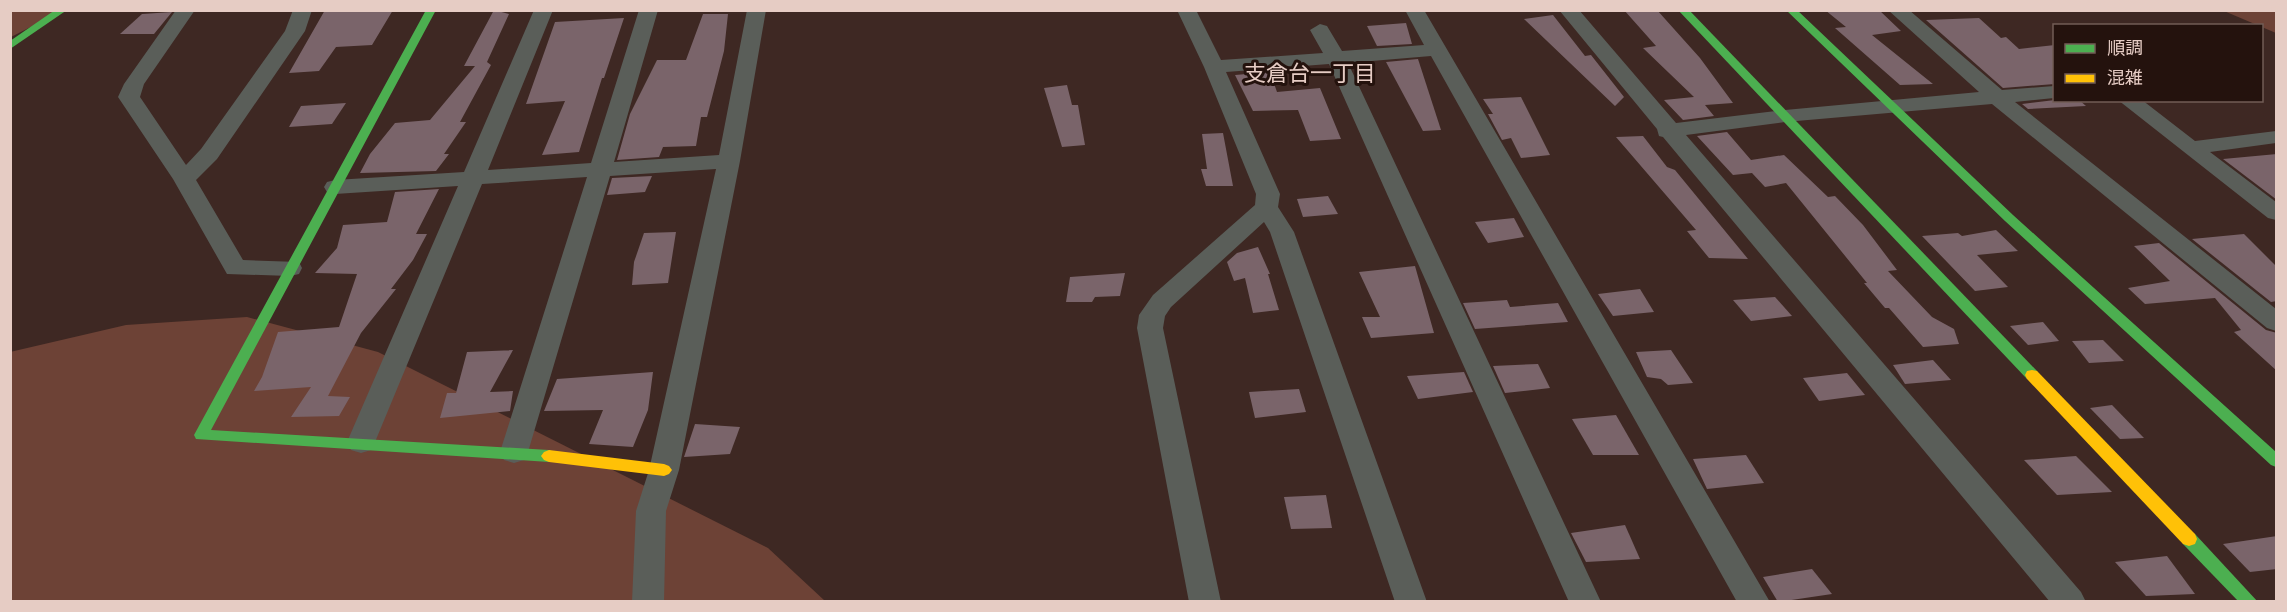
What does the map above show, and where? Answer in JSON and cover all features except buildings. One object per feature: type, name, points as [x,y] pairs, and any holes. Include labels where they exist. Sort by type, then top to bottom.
[{"type":"street","points":[[10,46],[62,10]]},
{"type":"street","points":[[186,10],[134,84],[129,96],[184,179],[236,268],[290,268]]},
{"type":"street","points":[[184,179],[209,154],[295,32],[303,10]]},
{"type":"street","points":[[431,10],[201,435],[514,452],[664,470]]},
{"type":"street","points":[[361,442],[544,10]]},
{"type":"street","points":[[514,452],[649,10]]},
{"type":"street","points":[[648,602],[651,511],[664,470],[729,161],[757,10]]},
{"type":"street","points":[[1186,10],[1214,67],[1268,194],[1266,207],[1162,301],[1152,315],[1150,328],[1205,602]]},
{"type":"street","points":[[1414,10],[1754,602]]},
{"type":"street","points":[[1568,10],[1668,131],[2070,602]]},
{"type":"street","points":[[1683,10],[2250,602]]},
{"type":"street","points":[[1791,10],[1891,108],[2277,461]]},
{"type":"street","points":[[1897,10],[1999,98],[2277,322]]},
{"type":"street","points":[[1320,30],[1336,58],[1586,602]]},
{"type":"street","points":[[1214,67],[1437,50]]},
{"type":"street","points":[[1668,131],[1785,116],[2053,92]]},
{"type":"street","points":[[2131,102],[2277,213]]},
{"type":"street","points":[[2190,148],[2277,137]]},
{"type":"street","points":[[335,187],[729,161]]},
{"type":"street","points":[[1266,207],[1282,232],[1411,602]]},
{"type":"shaded area","points":[[11,11],[62,11],[11,37]]},
{"type":"shaded area","points":[[2224,11],[2276,11],[2276,33],[2263,28],[2263,24],[2255,24]]},
{"type":"shaded area","points":[[247,317],[378,352],[768,548],[825,601],[11,601],[10,352],[126,325]]},
{"type":"traffic: fast","points":[[10,46],[62,10]]},
{"type":"traffic: fast","points":[[431,10],[201,435],[549,456]]},
{"type":"traffic: fast","points":[[1683,10],[2032,375]]},
{"type":"traffic: fast","points":[[1791,10],[2009,218],[2276,461]]},
{"type":"traffic: fast","points":[[2189,539],[2250,602]]},
{"type":"traffic: slow","points":[[2032,375],[2189,539]]},
{"type":"traffic: slow","points":[[549,456],[664,470]]},
{"type":"district","name":"支倉台一丁目","points":[[1310,72]]}]
